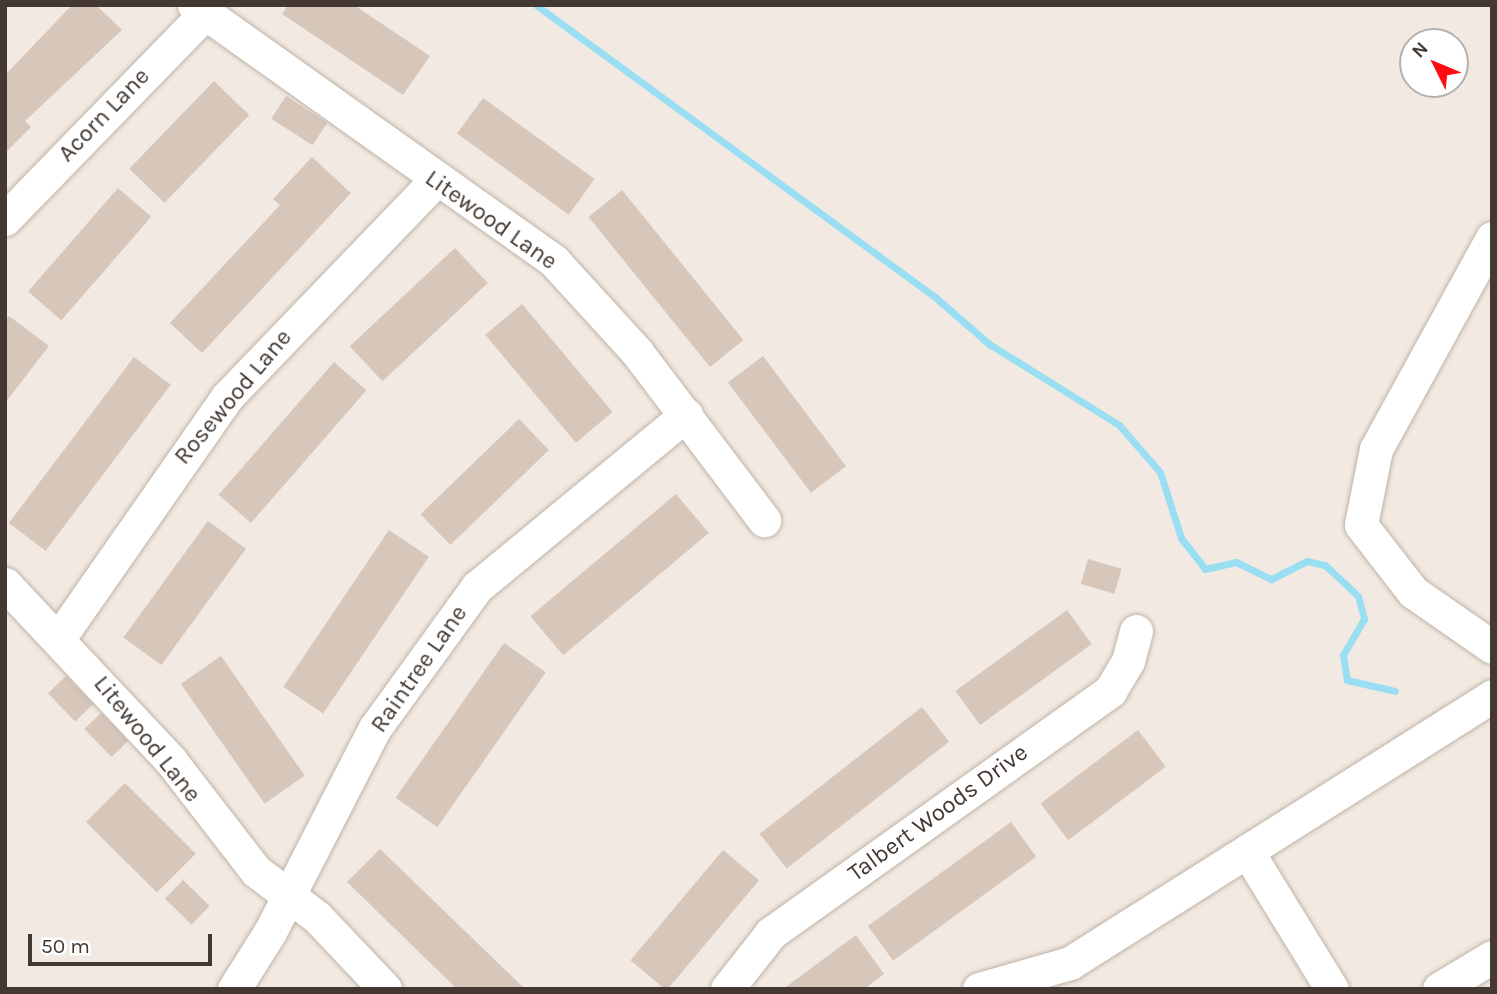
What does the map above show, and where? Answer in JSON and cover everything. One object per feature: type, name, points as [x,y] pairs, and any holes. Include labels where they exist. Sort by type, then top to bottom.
[{"type":"street","name":"Litewood Lane","points":[[199,9],[435,181],[554,261],[595,301],[686,415],[764,520]]},
{"type":"street","name":"Acorn Lane","points":[[5,219],[199,9]]},
{"type":"street","name":"Rosewood Lane","points":[[59,638],[227,397],[435,181]]},
{"type":"street","points":[[1492,238],[1376,449],[1361,525],[1413,592],[1492,647]]},
{"type":"street","name":"Raintree Lane","points":[[234,989],[375,728],[477,587],[686,415]]},
{"type":"street","name":"Litewood Lane","points":[[5,584],[59,638],[171,761],[256,871],[317,917],[385,989]]},
{"type":"street","name":"Talbert Woods Drive","points":[[727,989],[771,933],[1110,691],[1136,631]]},
{"type":"street","points":[[979,989],[1070,963],[1492,696]]},
{"type":"street","points":[[1247,851],[1332,989]]},
{"type":"street","points":[[1439,989],[1492,957]]},
{"type":"building","points":[[72,5],[96,5],[122,30],[25,121],[31,127],[5,153],[5,75]]},
{"type":"building","points":[[288,5],[354,5],[430,56],[403,95],[282,14]]},
{"type":"building","points":[[214,81],[249,115],[164,203],[129,169]]},
{"type":"building","points":[[286,96],[327,123],[312,145],[271,119]]},
{"type":"building","points":[[483,98],[595,179],[569,215],[457,134]]},
{"type":"building","points":[[312,157],[351,193],[202,353],[170,323],[280,205],[273,199]]},
{"type":"building","points":[[118,188],[151,217],[61,320],[28,291]]},
{"type":"building","points":[[622,190],[743,340],[710,367],[589,217]]},
{"type":"building","points":[[455,248],[488,283],[382,381],[350,346]]},
{"type":"building","points":[[522,304],[613,412],[576,443],[485,335]]},
{"type":"building","points":[[9,316],[49,346],[5,403],[5,321]]},
{"type":"building","points":[[763,356],[846,466],[811,493],[728,382]]},
{"type":"building","points":[[134,357],[171,385],[46,551],[9,523]]},
{"type":"building","points":[[334,362],[366,390],[251,523],[219,495]]},
{"type":"building","points":[[519,419],[549,450],[450,545],[420,514]]},
{"type":"building","points":[[676,494],[709,533],[563,655],[530,616]]},
{"type":"building","points":[[208,521],[246,549],[161,665],[123,637]]},
{"type":"building","points":[[389,530],[429,557],[323,714],[283,687]]},
{"type":"building","points":[[1088,559],[1122,569],[1114,594],[1081,584]]},
{"type":"building","points":[[1067,610],[1092,644],[980,725],[955,691]]},
{"type":"building","points":[[504,643],[546,672],[437,827],[396,798]]},
{"type":"building","points":[[221,656],[305,776],[265,804],[181,684]]},
{"type":"building","points":[[66,676],[93,704],[75,721],[48,693]]},
{"type":"building","points":[[922,707],[949,742],[787,868],[760,834]]},
{"type":"building","points":[[101,713],[128,741],[112,757],[84,729]]},
{"type":"building","points":[[1138,730],[1166,767],[1068,840],[1041,803]]},
{"type":"building","points":[[125,783],[196,854],[157,893],[86,822]]},
{"type":"building","points":[[1011,822],[1036,857],[893,961],[868,926]]},
{"type":"building","points":[[380,849],[525,989],[457,989],[347,882]]},
{"type":"building","points":[[723,850],[759,880],[668,989],[630,960]]},
{"type":"building","points":[[183,880],[210,906],[192,924],[165,899]]},
{"type":"building","points":[[856,935],[884,974],[864,989],[783,989]]},
{"type":"waterway","points":[[536,5],[935,297],[989,344],[1119,425],[1160,472],[1181,538],[1205,569],[1236,562],[1271,579],[1307,561],[1325,565],[1358,596],[1364,619],[1343,655],[1347,680],[1395,691]]}]
